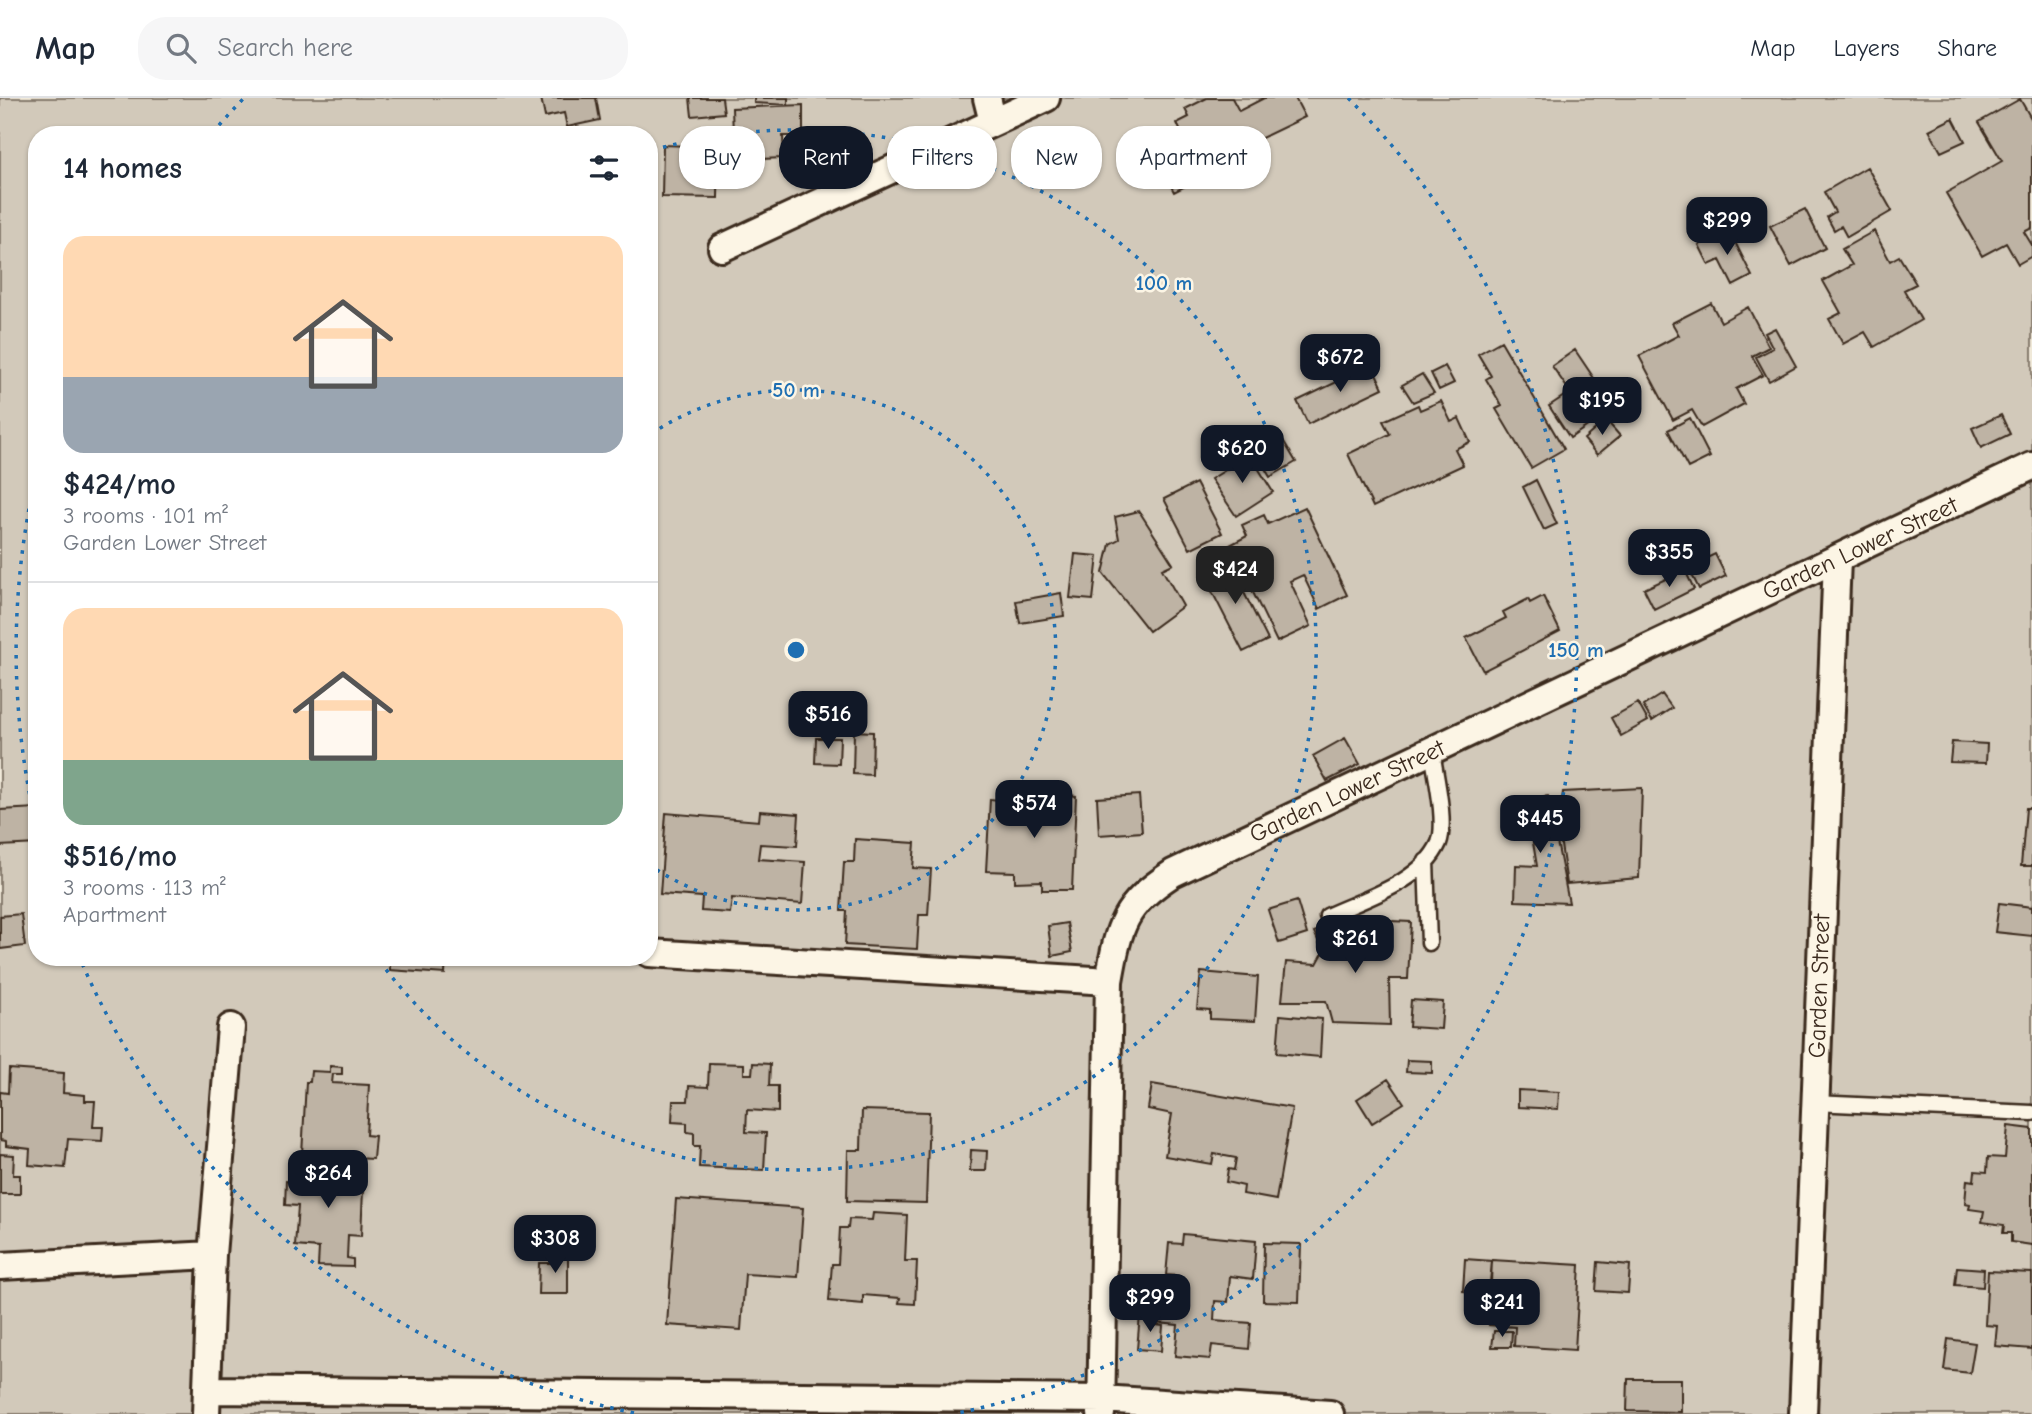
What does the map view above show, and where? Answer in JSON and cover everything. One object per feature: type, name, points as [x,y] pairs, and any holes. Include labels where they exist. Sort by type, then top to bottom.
[{"type":"street","points":[[722,248],[990,110],[1046,98]]},
{"type":"street","name":"Garden Lower Street","points":[[1102,1406],[1108,981],[1116,942],[1127,913],[1144,892],[1173,873],[2032,466]]},
{"type":"street","name":"Garden Street","points":[[1803,1414],[1838,559]]},
{"type":"street","points":[[658,954],[1108,981]]},
{"type":"street","points":[[231,1027],[212,1255],[207,1402],[1102,1406],[1330,1414]]},
{"type":"street","points":[[0,1266],[212,1255]]},
{"type":"lane","points":[[1327,916],[1410,876],[1426,861],[1440,841],[1440,803],[1432,751]]},
{"type":"lane","points":[[1426,861],[1429,943]]},
{"type":"lane","points":[[1814,1103],[2032,1113]]},
{"type":"shaded area","points":[[0,98],[2032,98],[2032,1414],[0,1414]]},
{"type":"building","points":[[541,98],[596,98],[600,120],[567,126],[564,113],[545,117]]},
{"type":"building","points":[[690,98],[722,98],[724,113],[692,116]]},
{"type":"building","points":[[754,98],[788,98],[788,105],[754,103]]},
{"type":"building","points":[[1207,98],[1232,98],[1239,111],[1264,98],[1295,98],[1305,117],[1271,133],[1271,126],[1178,126],[1177,123],[1189,117],[1185,109]]},
{"type":"building","points":[[2020,99],[2032,120],[2032,228],[2024,232],[2032,245],[2032,256],[2018,264],[2006,243],[1982,256],[1946,193],[2002,161],[1979,122]]},
{"type":"building","points":[[803,105],[803,126],[779,126],[779,158],[765,159],[765,126],[733,126],[732,108]]},
{"type":"building","points":[[1953,118],[1965,141],[1941,152],[1929,130]]},
{"type":"building","points":[[663,145],[679,146],[679,189],[718,189],[718,198],[662,197]]},
{"type":"building","points":[[1867,167],[1892,211],[1847,237],[1841,226],[1834,230],[1827,217],[1835,212],[1824,192]]},
{"type":"building","points":[[1805,209],[1825,248],[1791,266],[1770,226]]},
{"type":"building","points":[[1729,230],[1752,276],[1733,286],[1720,260],[1709,265],[1699,245]]},
{"type":"building","points":[[1874,231],[1890,261],[1899,256],[1916,284],[1904,290],[1921,320],[1874,347],[1865,332],[1843,344],[1829,319],[1841,313],[1823,281],[1852,265],[1842,249]]},
{"type":"building","points":[[1711,303],[1721,322],[1748,307],[1769,347],[1752,356],[1763,375],[1736,389],[1744,404],[1702,427],[1692,410],[1673,420],[1639,356],[1679,335],[1672,323]]},
{"type":"building","points":[[1775,328],[1796,366],[1769,381],[1756,357],[1773,348],[1765,333]]},
{"type":"building","points":[[1501,341],[1564,449],[1531,468],[1496,409],[1502,406],[1486,379],[1491,376],[1478,354]]},
{"type":"building","points":[[1575,350],[1614,408],[1570,438],[1549,406],[1570,392],[1552,366]]},
{"type":"building","points":[[1372,365],[1383,388],[1308,424],[1297,401]]},
{"type":"building","points":[[1445,366],[1454,383],[1439,390],[1431,373]]},
{"type":"building","points":[[1422,374],[1434,393],[1413,402],[1402,385]]},
{"type":"building","points":[[1441,401],[1451,422],[1459,418],[1470,442],[1455,449],[1463,465],[1373,507],[1348,454],[1390,434],[1383,421],[1418,405],[1420,410]]},
{"type":"building","points":[[2001,415],[2010,434],[1981,448],[1972,428]]},
{"type":"building","points":[[1690,418],[1710,457],[1688,468],[1668,430]]},
{"type":"building","points":[[1606,420],[1620,436],[1597,455],[1584,439]]},
{"type":"building","points":[[1280,435],[1296,462],[1270,477],[1254,450]]},
{"type":"building","points":[[1250,455],[1273,492],[1236,516],[1211,479]]},
{"type":"building","points":[[1536,480],[1557,524],[1544,530],[1523,487]]},
{"type":"building","points":[[1196,483],[1222,533],[1190,549],[1164,499]]},
{"type":"building","points":[[1305,507],[1347,595],[1319,609],[1303,575],[1290,581],[1311,626],[1277,642],[1230,545],[1247,536],[1242,525],[1264,515],[1268,524]]},
{"type":"building","points":[[1139,511],[1173,564],[1162,569],[1183,606],[1149,631],[1103,573],[1110,544],[1119,539],[1115,517]]},
{"type":"building","points":[[1075,554],[1098,556],[1093,600],[1070,598]]},
{"type":"building","points":[[1715,554],[1726,576],[1699,589],[1688,567]]},
{"type":"building","points":[[1227,559],[1268,640],[1243,652],[1202,572]]},
{"type":"building","points":[[1685,570],[1694,589],[1654,609],[1644,589]]},
{"type":"building","points":[[1061,593],[1064,616],[1020,623],[1016,601]]},
{"type":"building","points":[[1543,596],[1560,631],[1483,671],[1466,638],[1506,618],[1503,612],[1528,599],[1530,603]]},
{"type":"building","points":[[1662,694],[1672,708],[1652,721],[1643,706]]},
{"type":"building","points":[[1638,703],[1648,721],[1621,736],[1611,718]]},
{"type":"building","points":[[854,731],[873,732],[872,775],[853,774]]},
{"type":"building","points":[[816,738],[840,738],[839,764],[815,763]]},
{"type":"building","points":[[1345,738],[1360,764],[1327,781],[1313,756]]},
{"type":"building","points":[[1952,742],[1987,744],[1986,763],[1950,762]]},
{"type":"building","points":[[1642,788],[1639,878],[1567,884],[1559,832],[1563,792]]},
{"type":"building","points":[[1043,792],[1076,796],[1072,890],[1042,890],[1042,881],[1015,882],[1015,872],[986,871],[990,799],[1043,804]]},
{"type":"building","points":[[1139,795],[1142,832],[1099,835],[1097,798]]},
{"type":"building","points":[[1548,796],[1569,903],[1515,901],[1516,865],[1537,866],[1532,837],[1515,835],[1519,800]]},
{"type":"building","points":[[28,808],[28,844],[0,846],[0,810]]},
{"type":"building","points":[[2026,808],[2032,808],[2032,866],[2021,866]]},
{"type":"building","points":[[760,811],[799,814],[797,846],[760,844],[758,859],[805,862],[802,904],[732,898],[730,913],[701,911],[702,897],[660,894],[666,813],[759,821]]},
{"type":"building","points":[[855,839],[915,843],[913,868],[931,869],[928,915],[919,915],[917,949],[845,945],[847,911],[841,911],[844,862],[854,862]]},
{"type":"building","points":[[1297,901],[1307,934],[1279,943],[1268,910]]},
{"type":"building","points":[[1999,903],[2032,907],[2032,936],[1995,932]]},
{"type":"building","points":[[21,914],[25,946],[0,949],[0,916]]},
{"type":"building","points":[[1369,920],[1411,922],[1408,979],[1389,979],[1390,1025],[1332,1023],[1326,1001],[1282,1001],[1286,962],[1317,964],[1323,953],[1349,941],[1362,943]]},
{"type":"building","points":[[1067,923],[1072,952],[1052,956],[1048,926]]},
{"type":"building","points":[[1333,924],[1341,943],[1323,951],[1314,932]]},
{"type":"building","points":[[390,966],[445,966],[445,974],[390,970]]},
{"type":"building","points":[[1201,972],[1258,977],[1255,1021],[1210,1019],[1210,1010],[1197,1009]]},
{"type":"building","points":[[1411,1000],[1443,1002],[1441,1029],[1409,1027]]},
{"type":"building","points":[[1280,1015],[1322,1019],[1320,1057],[1277,1053]]},
{"type":"building","points":[[1407,1060],[1432,1061],[1432,1073],[1406,1072]]},
{"type":"building","points":[[709,1063],[744,1064],[744,1074],[752,1074],[753,1063],[770,1064],[769,1086],[778,1086],[778,1112],[747,1110],[746,1132],[766,1133],[764,1170],[699,1167],[700,1146],[694,1146],[694,1133],[687,1132],[687,1123],[672,1122],[673,1101],[688,1101],[689,1086],[708,1087]]},
{"type":"building","points":[[330,1066],[342,1067],[342,1074],[333,1074],[332,1083],[369,1085],[366,1135],[375,1136],[373,1159],[302,1155],[306,1082],[310,1082],[311,1071],[330,1072]]},
{"type":"building","points":[[9,1069],[64,1073],[63,1093],[85,1095],[85,1101],[95,1101],[93,1127],[103,1127],[102,1141],[68,1139],[65,1168],[29,1165],[30,1149],[6,1146],[6,1141],[0,1140],[0,1092],[8,1093]]},
{"type":"building","points":[[1388,1079],[1404,1103],[1372,1123],[1357,1099]]},
{"type":"building","points":[[1152,1084],[1292,1108],[1276,1200],[1243,1194],[1244,1186],[1226,1182],[1228,1169],[1234,1170],[1236,1158],[1214,1154],[1212,1164],[1165,1156],[1172,1114],[1148,1109]]},
{"type":"building","points":[[1518,1090],[1559,1092],[1558,1109],[1518,1107]]},
{"type":"building","points":[[862,1110],[929,1112],[926,1203],[847,1201],[848,1150],[861,1150]]},
{"type":"building","points":[[2008,1126],[2032,1129],[2032,1245],[2011,1242],[2011,1233],[2003,1233],[2004,1225],[1982,1222],[1984,1211],[1969,1209],[1970,1204],[1965,1203],[1967,1180],[1974,1181],[1975,1171],[1987,1172],[1988,1157],[2005,1158]]},
{"type":"building","points":[[971,1150],[987,1151],[986,1171],[970,1171]]},
{"type":"building","points":[[0,1154],[14,1155],[13,1175],[20,1175],[20,1194],[0,1194]]},
{"type":"building","points":[[303,1163],[364,1167],[361,1236],[348,1235],[347,1258],[353,1259],[353,1267],[318,1266],[319,1248],[295,1246],[298,1206],[285,1205],[286,1181],[302,1182]]},
{"type":"building","points":[[676,1199],[803,1208],[798,1277],[745,1274],[741,1330],[667,1325]]},
{"type":"building","points":[[873,1213],[907,1215],[905,1261],[917,1261],[915,1304],[899,1303],[900,1298],[863,1295],[863,1304],[829,1301],[832,1264],[838,1264],[840,1228],[848,1228],[849,1219],[872,1220]]},
{"type":"building","points":[[1183,1234],[1256,1241],[1253,1279],[1230,1276],[1228,1302],[1215,1301],[1214,1320],[1251,1323],[1249,1349],[1212,1345],[1210,1359],[1175,1356],[1178,1325],[1158,1323],[1161,1291],[1177,1293],[1178,1276],[1166,1275],[1169,1243],[1182,1244]]},
{"type":"building","points":[[1264,1243],[1301,1244],[1299,1302],[1263,1301]]},
{"type":"building","points":[[553,1250],[568,1250],[568,1294],[538,1294],[539,1263],[553,1263]]},
{"type":"building","points":[[1465,1259],[1492,1261],[1489,1293],[1463,1291]]},
{"type":"building","points":[[1492,1260],[1580,1265],[1575,1350],[1514,1346],[1515,1327],[1489,1325]]},
{"type":"building","points":[[1598,1262],[1630,1265],[1628,1293],[1596,1291]]},
{"type":"building","points":[[1957,1267],[1984,1269],[1983,1287],[1955,1285]]},
{"type":"building","points":[[1988,1271],[2032,1273],[2032,1349],[1995,1346],[1997,1326],[1985,1325]]},
{"type":"building","points":[[1140,1315],[1156,1316],[1155,1325],[1163,1326],[1161,1351],[1137,1349]]},
{"type":"building","points":[[1494,1331],[1512,1331],[1511,1347],[1492,1347]]},
{"type":"building","points":[[1948,1339],[1975,1343],[1970,1373],[1944,1370]]},
{"type":"building","points":[[1628,1379],[1681,1379],[1681,1412],[1627,1411]]}]
